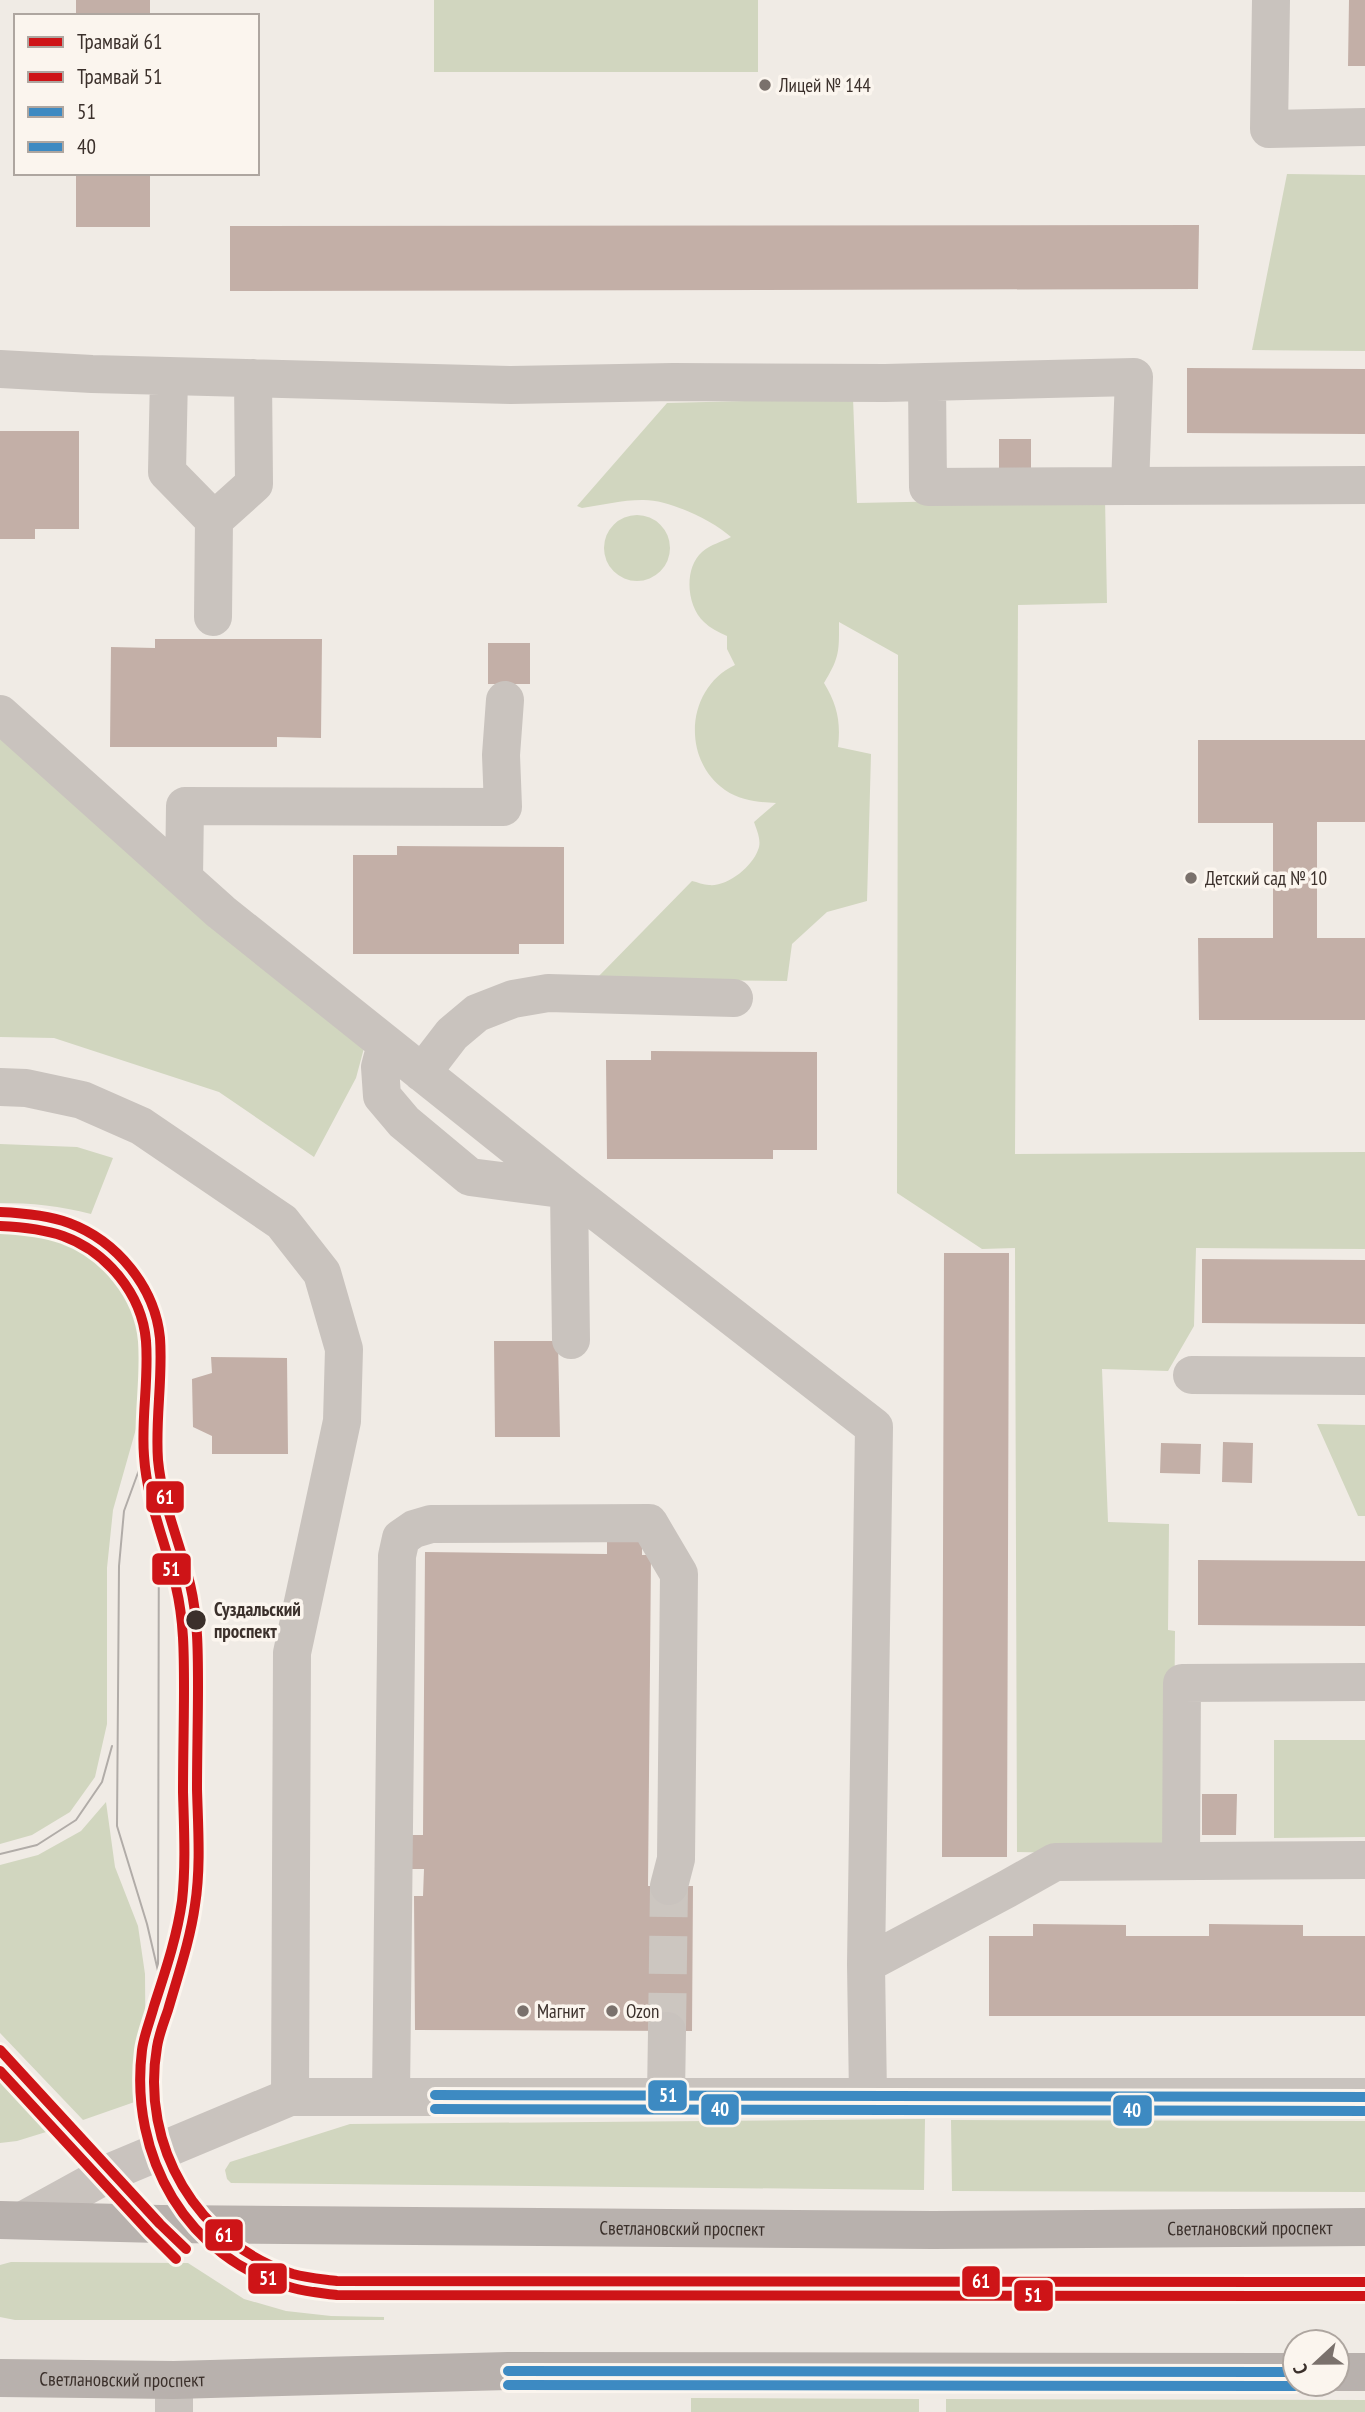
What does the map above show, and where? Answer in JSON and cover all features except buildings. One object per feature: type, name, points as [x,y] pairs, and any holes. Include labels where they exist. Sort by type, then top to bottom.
[{"type":"main road","name":"Светлановский проспект","points":[[12,2220],[160,2224],[919,2230],[1365,2227]]},
{"type":"main road","name":"Светлановский проспект","points":[[0,2378],[174,2396],[508,2371],[1281,2372]]},
{"type":"street","points":[[1271,0],[1269,129],[1365,127]]},
{"type":"street","points":[[0,369],[511,385],[927,382],[1134,377],[1130,485]]},
{"type":"street","points":[[169,376],[167,472],[214,520],[213,617]]},
{"type":"street","points":[[214,520],[254,484],[253,378]]},
{"type":"street","points":[[927,382],[928,487],[1365,485]]},
{"type":"street","points":[[184,878],[185,806],[503,807],[501,755],[505,700]]},
{"type":"street","points":[[0,714],[222,912],[569,1190],[874,1427],[866,1964],[868,2096]]},
{"type":"street","points":[[422,1073],[452,1034],[477,1013],[513,999],[548,993],[734,998]]},
{"type":"street","points":[[386,1044],[380,1067],[382,1096],[404,1122],[470,1177],[569,1190]]},
{"type":"street","points":[[0,1087],[26,1088],[82,1100],[141,1126],[282,1222],[323,1273],[344,1349],[342,1420],[292,1653],[290,2097]]},
{"type":"street","points":[[569,1190],[570,1340]]},
{"type":"street","points":[[1192,1376],[1365,1376]]},
{"type":"street","points":[[391,2096],[397,1556],[401,1538],[414,1529],[431,1524],[649,1523],[679,1574],[664,1651],[676,1859],[669,1886]]},
{"type":"street","points":[[1181,1861],[1182,1683],[1365,1682]]},
{"type":"street","points":[[866,1964],[1055,1862],[1365,1860]]},
{"type":"street","points":[[666,2096],[667,2031]]},
{"type":"street","points":[[12,2220],[113,2171],[290,2097],[1365,2097]]},
{"type":"green space","points":[[434,0],[758,0],[758,72],[434,72]]},
{"type":"green space","points":[[1287,174],[1365,175],[1365,351],[1252,350]]},
{"type":"green space","points":[[853,398],[857,503],[1105,498],[1107,603],[1018,605],[1015,1154],[1365,1152],[1365,1249],[1196,1248],[1194,1326],[1168,1371],[1102,1369],[1108,1522],[1169,1524],[1168,1630],[1175,1631],[1173,1855],[1017,1852],[1015,1248],[982,1249],[897,1193],[898,655],[839,622],[838,654],[824,683],[837,714],[838,747],[871,754],[867,901],[827,912],[792,944],[787,981],[596,979],[692,881],[716,885],[745,869],[759,847],[759,836],[754,822],[776,803],[743,799],[725,790],[711,777],[701,761],[696,743],[695,724],[699,706],[707,690],[719,676],[735,665],[727,649],[727,636],[714,630],[698,615],[691,597],[690,577],[692,567],[702,552],[731,537],[713,524],[664,503],[642,500],[582,508],[577,506],[667,403]]},
{"type":"green space","points":[[637,515],[660,525],[670,548],[660,571],[637,581],[614,571],[604,548],[614,525]]},
{"type":"green space","points":[[0,729],[364,1048],[356,1078],[314,1157],[219,1092],[54,1038],[0,1037]]},
{"type":"green space","points":[[0,1144],[77,1147],[113,1158],[91,1214],[46,1206],[0,1203]]},
{"type":"green space","points":[[0,1225],[61,1230],[97,1252],[121,1276],[138,1310],[145,1343],[147,1390],[113,1510],[107,1568],[107,1724],[95,1777],[70,1812],[32,1835],[0,1844]]},
{"type":"green space","points":[[1317,1424],[1365,1425],[1365,1516],[1358,1516]]},
{"type":"green space","points":[[1274,1740],[1365,1740],[1365,1837],[1274,1838]]},
{"type":"green space","points":[[106,1802],[115,1867],[138,1926],[145,1974],[146,2098],[83,2120],[0,2033],[0,1865],[38,1855],[81,1831]]},
{"type":"green space","points":[[0,2065],[59,2128],[17,2141],[0,2143]]},
{"type":"green space","points":[[925,2119],[924,2190],[231,2183],[225,2170],[230,2162],[350,2124]]},
{"type":"green space","points":[[951,2120],[1365,2121],[1365,2192],[952,2191]]},
{"type":"green space","points":[[11,2262],[188,2263],[244,2299],[286,2311],[331,2316],[384,2317],[384,2320],[15,2320],[0,2317],[0,2265]]},
{"type":"green space","points":[[691,2398],[919,2399],[919,2412],[691,2412]]},
{"type":"green space","points":[[946,2399],[1365,2400],[1365,2412],[946,2412]]},
{"type":"tunnel","points":[[667,2031],[669,1886]]},
{"type":"tram line","name":"61","points":[[0,1212],[61,1220],[103,1241],[131,1268],[142,1284],[157,1319],[161,1353],[157,1430],[160,1476],[190,1584],[196,1622],[199,1847],[193,1918],[158,2042],[154,2084],[158,2120],[167,2154],[183,2186],[203,2215],[229,2239],[259,2259],[293,2274],[337,2281],[1365,2282]]},
{"type":"tram line","name":"51","points":[[0,1226],[63,1236],[94,1253],[108,1264],[130,1291],[143,1324],[147,1356],[143,1442],[146,1473],[179,1599],[182,1625],[184,1860],[182,1901],[177,1928],[143,2044],[140,2089],[145,2128],[156,2164],[172,2198],[195,2228],[222,2253],[255,2274],[293,2288],[337,2295],[1365,2296]]},
{"type":"tram line","points":[[158,1971],[147,1924],[117,1826],[119,1566],[124,1511],[143,1459],[159,1392]]},
{"type":"tram line","points":[[156,2051],[159,1469]]},
{"type":"tram line","points":[[0,1854],[37,1845],[76,1820],[102,1782],[112,1746]]},
{"type":"tram line","name":"61","points":[[0,2050],[186,2249]]},
{"type":"tram line","name":"51","points":[[0,2071],[176,2259]]},
{"type":"transit line","name":"51","points":[[435,2095],[1365,2097]]},
{"type":"transit line","name":"40","points":[[435,2109],[1365,2111]]},
{"type":"transit line","name":"51","points":[[508,2371],[1281,2372]]},
{"type":"transit line","name":"40","points":[[508,2385],[1281,2386]]},
{"type":"place","name":"Лицей № 144","points":[[765,85]]},
{"type":"place","name":"Детский сад № 10","points":[[1191,878]]},
{"type":"place","name":"Суздальский проспект","points":[[196,1620]]},
{"type":"place","name":"Магнит","points":[[523,2011]]},
{"type":"place","name":"Ozon","points":[[612,2011]]}]
